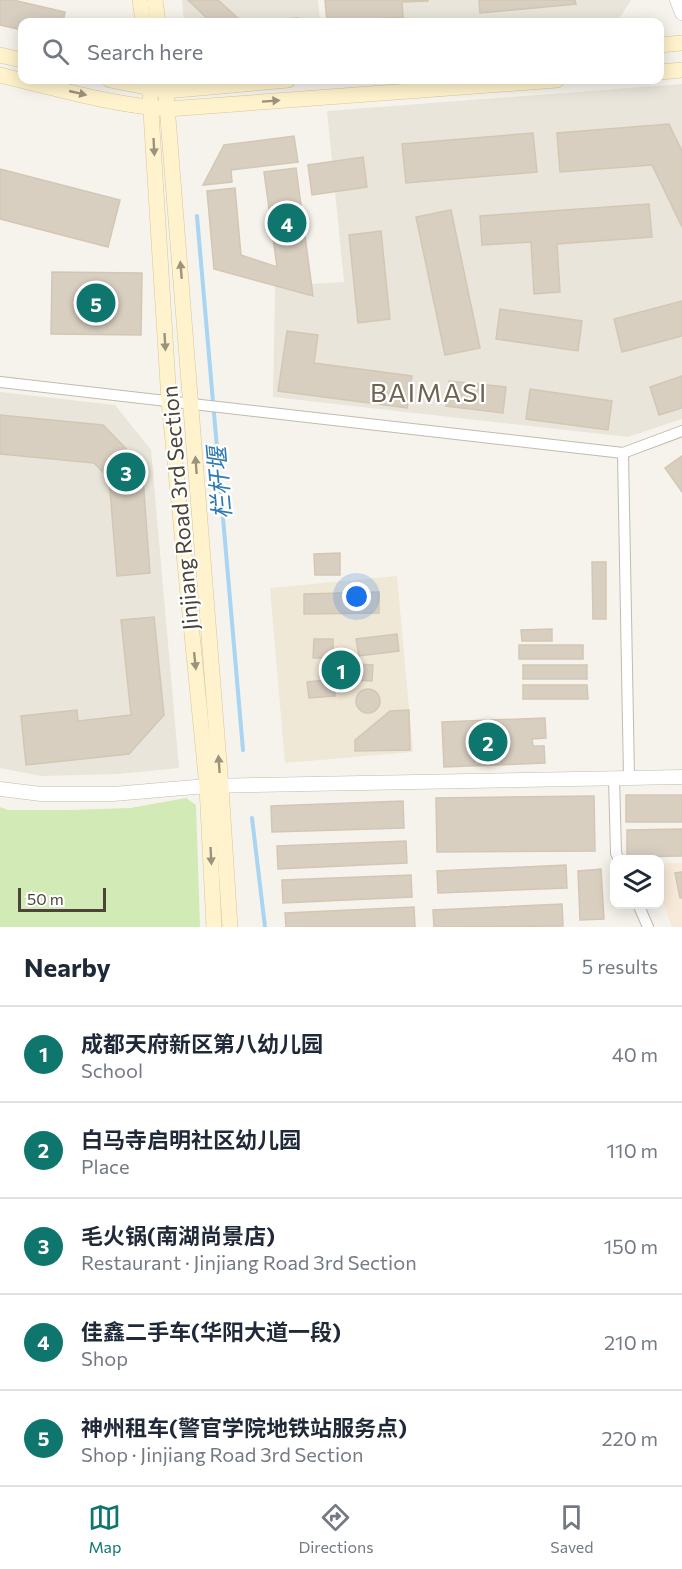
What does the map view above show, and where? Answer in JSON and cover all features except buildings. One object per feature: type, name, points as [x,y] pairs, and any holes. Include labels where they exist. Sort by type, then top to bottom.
[{"type":"main road","points":[[140,0],[142,18]]},
{"type":"main road","points":[[155,0],[157,18]]},
{"type":"main road","points":[[664,45],[682,43]]},
{"type":"main road","points":[[0,55],[18,59]]},
{"type":"main road","points":[[664,72],[682,70]]},
{"type":"main road","points":[[0,75],[18,79]]},
{"type":"main road","points":[[40,84],[151,108],[168,109],[503,84]]},
{"type":"main road","points":[[149,84],[190,84]]},
{"type":"main road","name":"Jinjiang Road 3rd Section","points":[[149,84],[169,401],[230,927]]},
{"type":"main road","name":"Jinjiang Road 3rd Section","points":[[166,85],[191,404],[214,787],[214,927]]},
{"type":"street","points":[[677,0],[682,13]]},
{"type":"street","points":[[0,382],[623,453],[682,431]]},
{"type":"street","points":[[623,453],[629,777]]},
{"type":"street","points":[[0,789],[41,794],[113,794],[214,787],[682,777]]},
{"type":"street","points":[[614,778],[617,855]]},
{"type":"street","points":[[640,909],[648,927]]},
{"type":"shaded area","points":[[182,0],[318,0],[320,18],[184,18]]},
{"type":"shaded area","points":[[331,0],[631,0],[620,18],[332,18]]},
{"type":"shaded area","points":[[682,84],[682,419],[628,437],[273,397],[275,286],[344,282],[327,111]]},
{"type":"shaded area","points":[[0,392],[115,405],[151,450],[179,768],[118,774],[41,776],[0,768]]},
{"type":"shaded area","points":[[397,576],[413,752],[285,763],[270,588]]},
{"type":"shaded area","points":[[664,863],[682,863],[682,927],[672,927],[664,904]]},
{"type":"green space","points":[[186,798],[196,805],[200,927],[0,927],[0,807],[8,810],[130,808]]},
{"type":"waterway","name":"栏杆堰","points":[[197,216],[243,750]]},
{"type":"waterway","name":"栏杆堰","points":[[252,818],[265,927]]},
{"type":"place","name":"佳鑫二手车(华阳大道一段)","points":[[287,223]]},
{"type":"place","name":"神州租车(警官学院地铁站服务点)","points":[[96,303]]},
{"type":"place","name":"毛火锅(南湖尚景店)","points":[[126,472]]},
{"type":"place","name":"成都天府新区第八幼儿园","points":[[341,670]]},
{"type":"place","name":"白马寺启明社区幼儿园","points":[[488,742]]},
{"type":"district","name":"BAIMASI","points":[[429,393]]}]
